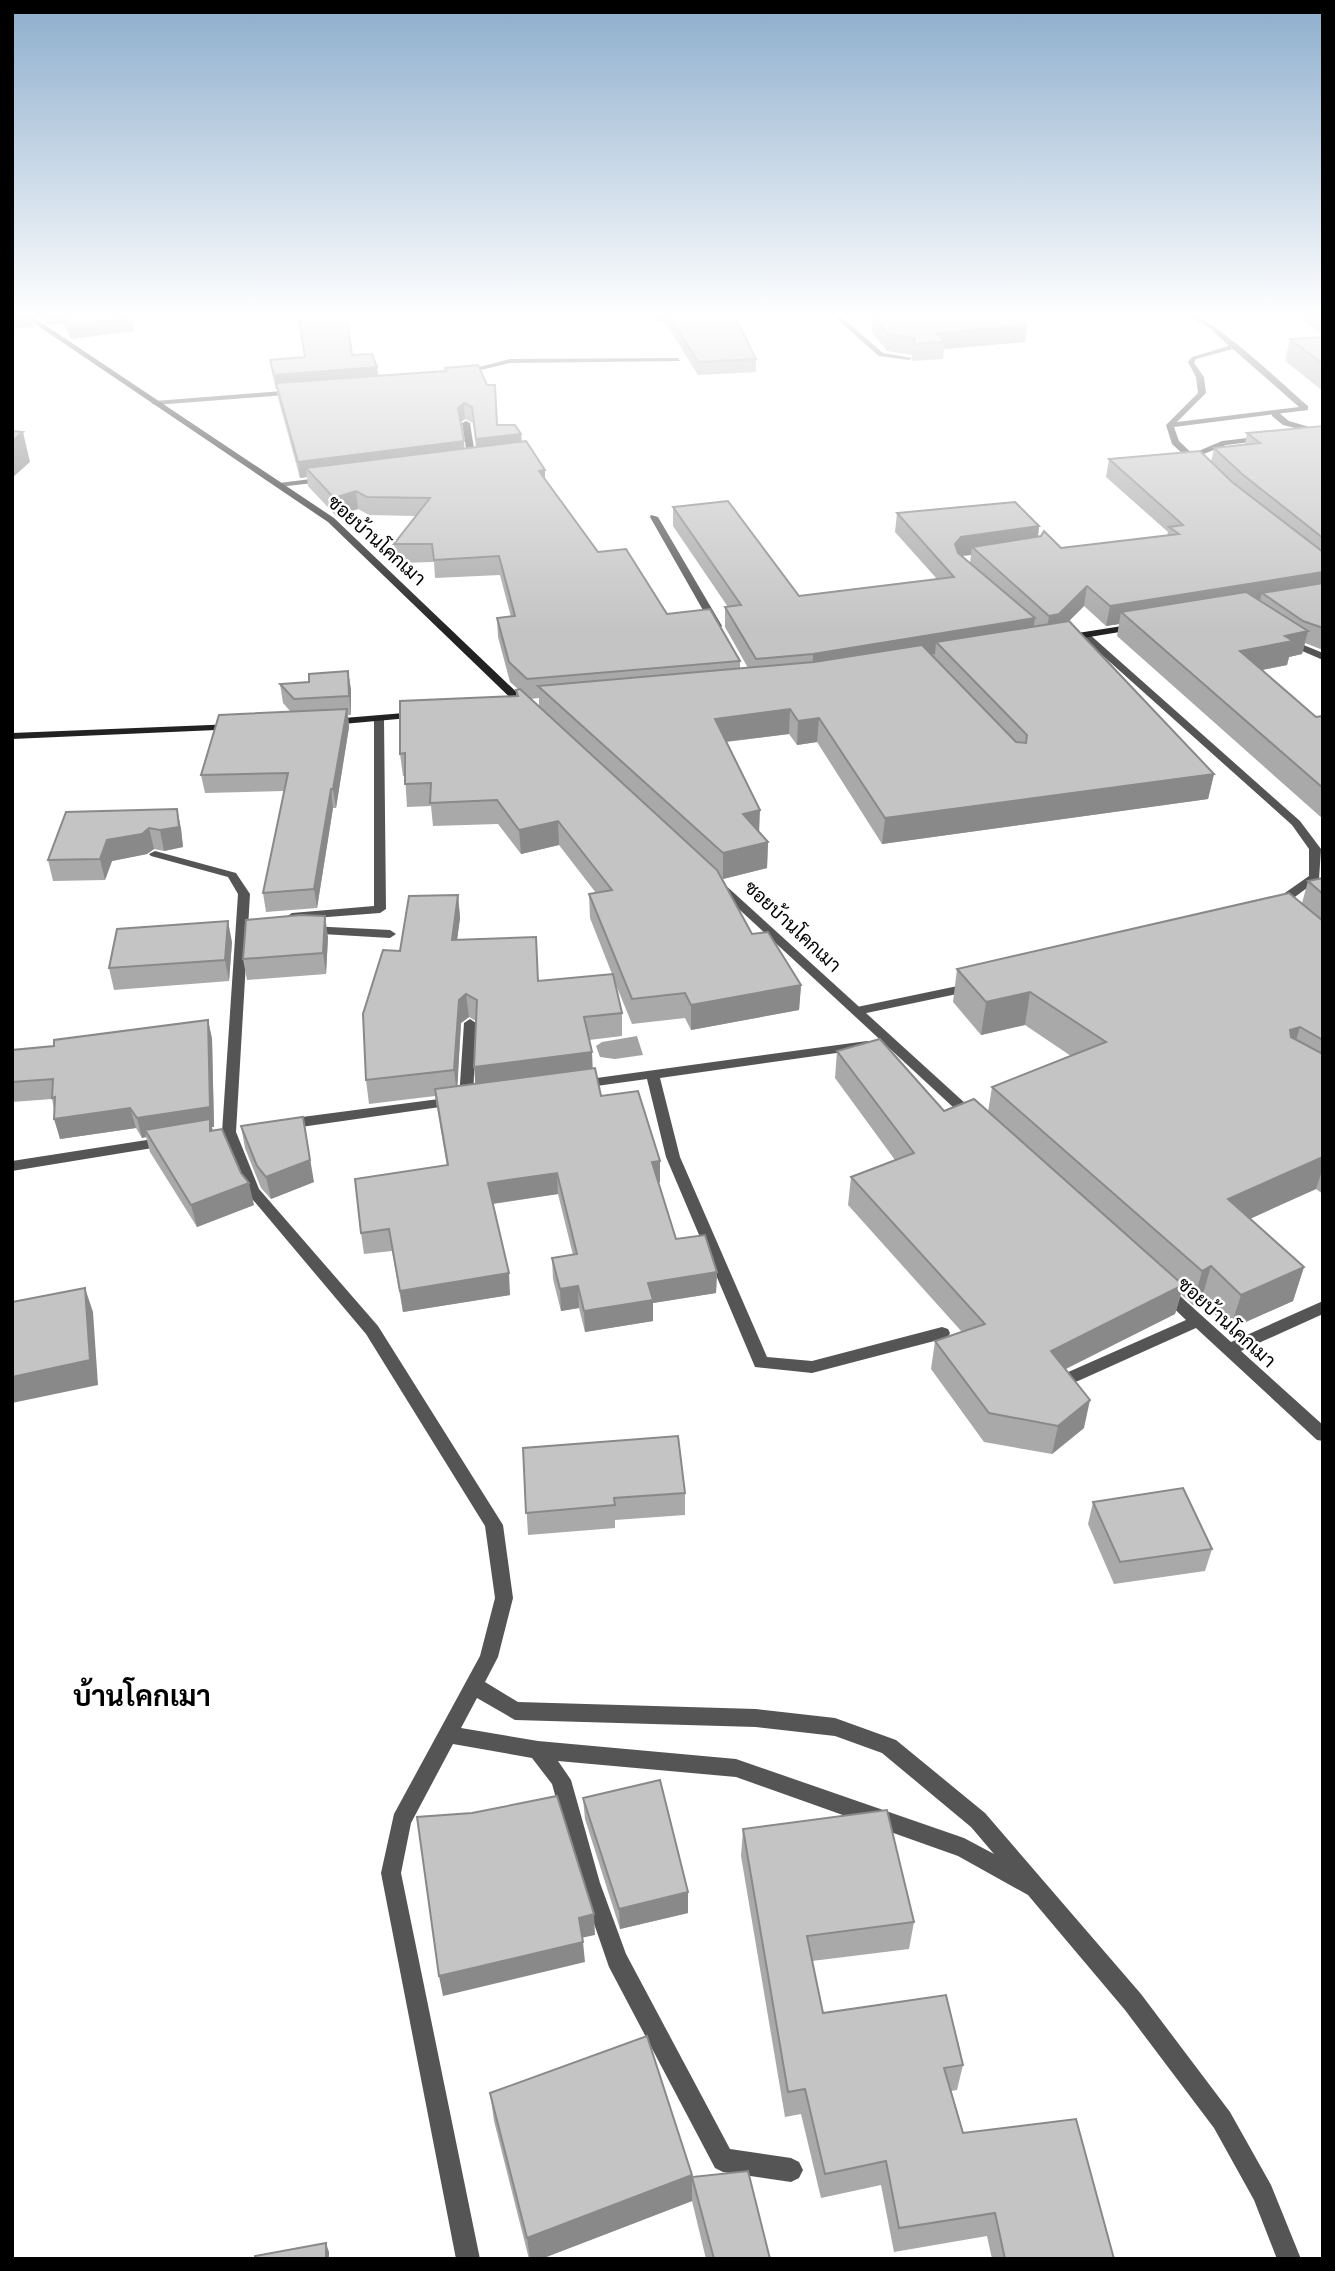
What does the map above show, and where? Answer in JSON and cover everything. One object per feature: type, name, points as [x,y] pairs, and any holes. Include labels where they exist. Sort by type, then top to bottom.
[{"type":"street","name":"ซอยบ้านโคกเมา","points":[[179,419],[331,520],[527,708]]},
{"type":"street","points":[[1170,425],[1176,419]]},
{"type":"street","points":[[1170,425],[1227,419]]},
{"type":"street","points":[[1281,419],[1286,423],[1318,432]]},
{"type":"street","points":[[466,423],[472,461]]},
{"type":"street","points":[[1170,425],[1175,442],[1203,469]]},
{"type":"street","points":[[1289,434],[1318,432]]},
{"type":"street","points":[[1180,460],[1225,443],[1276,436]]},
{"type":"street","points":[[458,463],[483,460]]},
{"type":"street","points":[[279,485],[334,478]]},
{"type":"street","points":[[654,517],[724,639]]},
{"type":"street","points":[[1058,639],[1151,624]]},
{"type":"street","points":[[1085,635],[1296,823],[1315,849],[1315,877],[1264,914]]},
{"type":"street","points":[[1283,638],[1323,657]]},
{"type":"street","points":[[326,723],[432,714]]},
{"type":"street","points":[[284,918],[380,909],[379,719]]},
{"type":"street","points":[[12,736],[247,726]]},
{"type":"street","points":[[155,854],[232,875],[244,894],[249,927],[228,1132],[253,1191],[372,1330],[494,1525],[504,1598],[489,1657],[401,1821],[391,1873],[468,2259]]},
{"type":"street","name":"ซอยบ้านโคกเมา","points":[[706,872],[981,1126]]},
{"type":"street","points":[[292,930],[390,934]]},
{"type":"street","points":[[857,1011],[990,983]]},
{"type":"street","points":[[268,1127],[472,1099],[470,1023]]},
{"type":"street","points":[[572,1085],[888,1042]]},
{"type":"street","points":[[652,1074],[673,1157],[761,1363],[812,1367],[942,1333]]},
{"type":"street","points":[[12,1166],[174,1141]]},
{"type":"street","name":"ซอยบ้านโคกเมา","points":[[1157,1284],[1323,1435]]},
{"type":"street","points":[[1229,1349],[1323,1307]]},
{"type":"street","points":[[1072,1377],[1198,1321]]},
{"type":"street","points":[[473,1685],[515,1711],[756,1718],[835,1727],[889,1746],[978,1820],[1133,2002],[1222,2120],[1262,2193],[1289,2259]]},
{"type":"street","points":[[447,1734],[538,1750],[736,1768],[964,1848],[1038,1891]]},
{"type":"street","points":[[538,1750],[561,1780],[590,1884],[617,1959],[723,2160],[791,2170]]},
{"type":"shaded area","points":[[637,1036],[643,1055],[615,1059],[600,1057],[596,1046],[602,1042]]},
{"type":"building","points":[[286,419],[460,419],[464,441],[298,462]]},
{"type":"building","points":[[473,419],[497,419],[497,425],[515,425],[521,434],[476,439]]},
{"type":"building","points":[[1323,426],[1323,538],[1242,474],[1214,448],[1260,443],[1247,433]]},
{"type":"building","points":[[12,431],[23,432],[12,441]]},
{"type":"building","points":[[526,441],[545,470],[539,471],[598,552],[626,549],[667,614],[710,609],[740,661],[527,679],[509,662],[497,618],[515,616],[499,556],[434,560],[432,544],[394,544],[430,498],[367,497],[356,491],[334,498],[306,468]]},
{"type":"building","points":[[1200,451],[1232,482],[1323,552],[1323,572],[1110,606],[1087,586],[1059,614],[1049,616],[972,547],[1041,536],[1044,531],[1061,548],[1179,534],[1169,527],[1183,525],[1109,459]]},
{"type":"building","points":[[728,501],[799,596],[954,577],[897,513],[1015,502],[1039,526],[961,537],[955,544],[958,553],[1035,618],[813,654],[756,659],[725,607],[741,605],[673,507]]},
{"type":"building","points":[[1323,583],[1323,628],[1303,621],[1262,593]]},
{"type":"building","points":[[1246,592],[1308,631],[1285,636],[1293,641],[1240,651],[1316,717],[1323,716],[1323,788],[1121,612]]},
{"type":"building","points":[[1069,621],[1214,774],[885,818],[819,718],[798,721],[790,709],[715,719],[760,810],[743,814],[768,842],[723,853],[538,686],[814,662],[922,645],[1016,742],[1026,743],[1027,735],[936,642]]},
{"type":"building","points":[[348,671],[349,696],[294,699],[280,684],[309,682],[309,674]]},
{"type":"building","points":[[520,689],[717,870],[752,934],[768,932],[801,985],[691,1005],[685,993],[632,999],[589,894],[612,890],[558,821],[519,830],[497,800],[430,803],[431,783],[405,784],[405,753],[400,754],[400,701],[518,696],[516,690]]},
{"type":"building","points":[[347,709],[314,889],[263,893],[288,773],[201,775],[219,715]]},
{"type":"building","points":[[177,809],[179,827],[160,830],[149,828],[142,834],[107,840],[100,859],[48,860],[66,812]]},
{"type":"building","points":[[1323,878],[1323,894],[1308,881]]},
{"type":"building","points":[[1289,893],[1323,921],[1323,1040],[1300,1027],[1290,1030],[1291,1037],[1323,1054],[1323,1157],[1228,1199],[1304,1267],[1241,1295],[1211,1266],[1202,1271],[992,1087],[1106,1042],[1030,992],[986,1002],[957,969]]},
{"type":"building","points":[[458,895],[452,940],[536,937],[538,981],[613,974],[622,1013],[584,1017],[592,1052],[474,1067],[477,1000],[466,994],[459,1000],[454,1070],[366,1080],[363,1014],[383,950],[400,951],[409,896]]},
{"type":"building","points":[[301,915],[325,916],[323,953],[243,959],[246,920]]},
{"type":"building","points":[[228,921],[225,960],[109,968],[117,929]]},
{"type":"building","points":[[208,1020],[210,1107],[137,1118],[130,1108],[54,1119],[53,1079],[12,1082],[12,1050],[54,1046],[54,1040]]},
{"type":"building","points":[[880,1039],[944,1111],[974,1099],[1183,1285],[1051,1351],[1090,1400],[1058,1426],[989,1413],[935,1341],[985,1324],[851,1177],[914,1153],[837,1051]]},
{"type":"building","points":[[595,1068],[601,1096],[638,1091],[660,1161],[652,1162],[676,1239],[705,1235],[717,1272],[648,1283],[653,1300],[584,1311],[578,1286],[560,1289],[552,1258],[577,1254],[557,1173],[488,1183],[509,1273],[400,1291],[389,1229],[361,1233],[355,1179],[448,1165],[435,1089]]},
{"type":"building","points":[[303,1117],[310,1160],[266,1177],[257,1166],[241,1126]]},
{"type":"building","points":[[210,1119],[210,1131],[222,1129],[241,1173],[249,1183],[191,1205],[145,1130]]},
{"type":"building","points":[[85,1288],[90,1360],[12,1377],[12,1302]]},
{"type":"building","points":[[678,1436],[685,1493],[614,1498],[615,1505],[526,1513],[523,1448]]},
{"type":"building","points":[[1183,1488],[1212,1549],[1120,1562],[1093,1502]]},
{"type":"building","points":[[660,1780],[688,1892],[619,1909],[583,1798]]},
{"type":"building","points":[[557,1796],[594,1914],[579,1918],[583,1942],[439,1976],[417,1817],[472,1813]]},
{"type":"building","points":[[887,1810],[914,1922],[807,1936],[823,2013],[946,1995],[963,2065],[944,2068],[963,2133],[1076,2119],[1114,2259],[1005,2259],[995,2213],[899,2228],[886,2161],[825,2174],[805,2089],[788,2092],[743,1829]]},
{"type":"building","points":[[647,2036],[692,2175],[527,2238],[490,2093]]},
{"type":"building","points":[[748,2171],[770,2259],[714,2259],[692,2177]]},
{"type":"building","points":[[326,2243],[326,2259],[255,2259],[255,2256]]},
{"type":"district","name":"บ้านโคกเมา","points":[[142,1696]]}]
